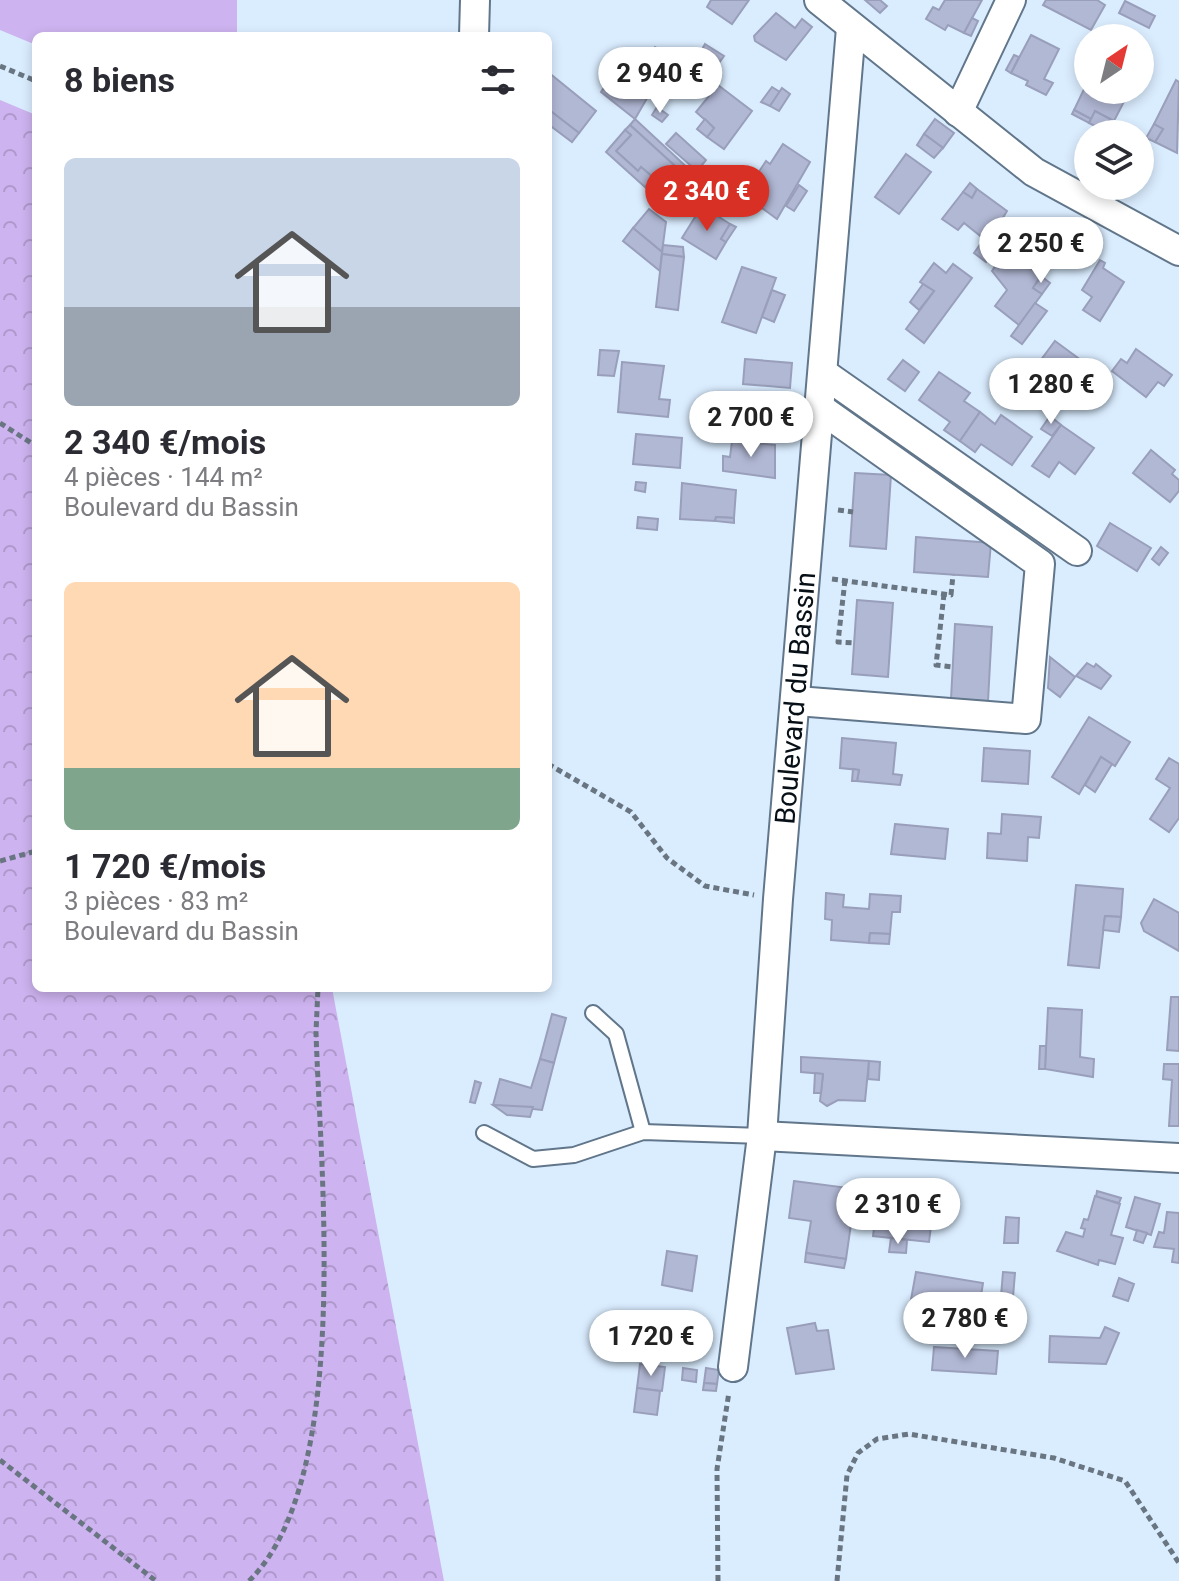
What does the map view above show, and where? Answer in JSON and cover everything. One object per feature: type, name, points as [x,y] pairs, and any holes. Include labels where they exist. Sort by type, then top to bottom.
[{"type":"street","points":[[474,32],[475,0]]},
{"type":"street","points":[[819,0],[1034,172],[1179,251]]},
{"type":"street","points":[[958,112],[1011,0]]},
{"type":"street","name":"Boulevard du Bassin","points":[[733,1367],[762,1136],[778,899],[851,28]]},
{"type":"street","points":[[823,373],[1077,551]]},
{"type":"street","points":[[797,701],[1026,719],[1040,564],[821,409]]},
{"type":"street","points":[[762,1136],[1179,1158]]},
{"type":"lane","points":[[593,1013],[616,1034],[643,1132]]},
{"type":"lane","points":[[484,1133],[533,1159],[574,1155],[643,1132],[762,1136]]},
{"type":"path","points":[[0,66],[32,79]]},
{"type":"path","points":[[0,423],[32,443]]},
{"type":"path","points":[[807,576],[951,595],[953,575]]},
{"type":"path","points":[[845,580],[838,642],[854,643]]},
{"type":"path","points":[[944,594],[936,665],[953,667]]},
{"type":"path","points":[[552,766],[631,812],[667,858],[705,886],[778,899]]},
{"type":"path","points":[[0,861],[32,852]]},
{"type":"path","points":[[249,1581],[283,1527],[307,1463],[325,1332],[316,1032],[318,992]]},
{"type":"path","points":[[718,1581],[717,1469],[733,1367]]},
{"type":"path","points":[[837,1581],[847,1475],[858,1453],[877,1439],[909,1434],[1054,1458],[1125,1481],[1179,1563]]},
{"type":"path","points":[[0,1460],[156,1581]]},
{"type":"green space","points":[[0,0],[237,0],[237,32],[32,32],[32,43],[0,30]]},
{"type":"green space","points":[[0,100],[32,113],[32,992],[333,992],[444,1581],[0,1581]]},
{"type":"building","points":[[711,0],[749,0],[732,24],[707,7]]},
{"type":"building","points":[[865,0],[880,0],[887,6],[880,13]]},
{"type":"building","points":[[945,0],[982,0],[964,33],[948,25],[945,30],[926,19],[933,7],[939,10]]},
{"type":"building","points":[[1046,0],[1097,0],[1105,5],[1094,24],[1079,24],[1043,5]]},
{"type":"building","points":[[1125,1],[1155,16],[1151,24],[1141,24],[1119,13]]},
{"type":"building","points":[[776,13],[795,28],[802,19],[812,27],[786,60],[755,41],[754,36]]},
{"type":"building","points":[[972,18],[978,21],[971,36],[964,33]]},
{"type":"building","points":[[1031,35],[1059,49],[1044,79],[1053,83],[1046,95],[1011,73]]},
{"type":"building","points":[[705,44],[724,56],[709,77],[692,67]]},
{"type":"building","points":[[655,47],[671,56],[653,88],[644,83],[651,71],[643,66]]},
{"type":"building","points":[[1014,55],[1019,57],[1011,73],[1006,70]]},
{"type":"building","points":[[613,74],[639,93],[644,83],[653,88],[635,119],[601,92]]},
{"type":"building","points":[[552,75],[596,111],[579,133],[552,112]]},
{"type":"building","points":[[1176,80],[1179,82],[1177,153],[1155,142],[1163,129],[1154,124]]},
{"type":"building","points":[[718,85],[752,111],[724,149],[707,137],[714,128],[696,112]]},
{"type":"building","points":[[772,87],[780,92],[770,106],[761,102]]},
{"type":"building","points":[[782,88],[790,94],[779,111],[770,106]]},
{"type":"building","points":[[1077,104],[1123,104],[1115,120],[1095,111],[1091,119],[1074,110]]},
{"type":"building","points":[[657,107],[668,115],[662,122],[652,115]]},
{"type":"building","points":[[1074,110],[1091,119],[1083,120],[1072,114]]},
{"type":"building","points":[[1095,111],[1110,119],[1109,120],[1090,120]]},
{"type":"building","points":[[552,112],[579,133],[572,142],[552,127]]},
{"type":"building","points":[[635,119],[691,171],[686,176],[630,125]]},
{"type":"building","points":[[705,119],[714,128],[707,137],[697,129]]},
{"type":"building","points":[[935,119],[954,133],[943,148],[924,134]]},
{"type":"building","points":[[1154,124],[1163,129],[1154,142]]},
{"type":"building","points":[[630,125],[686,176],[668,196],[658,187],[652,193],[645,187],[654,178],[641,167],[638,171],[616,151],[631,135],[625,130]]},
{"type":"building","points":[[625,130],[631,135],[616,151],[638,171],[641,167],[654,178],[645,187],[606,152]]},
{"type":"building","points":[[676,133],[706,160],[697,171],[666,144]]},
{"type":"building","points":[[924,134],[943,148],[934,158],[917,145]]},
{"type":"building","points":[[783,144],[810,162],[777,219],[755,203],[746,215],[728,203],[737,191],[743,196],[766,161],[770,164]]},
{"type":"building","points":[[906,154],[931,172],[899,214],[875,197]]},
{"type":"building","points":[[970,183],[977,189],[972,198],[963,192]]},
{"type":"building","points":[[799,185],[807,191],[794,211],[786,206]]},
{"type":"building","points":[[977,189],[1007,211],[1001,221],[1011,228],[986,262],[974,253],[984,239],[964,223],[958,230],[942,219],[963,192],[972,198]]},
{"type":"building","points":[[702,206],[730,224],[721,239],[726,242],[716,259],[682,238]]},
{"type":"building","points":[[649,209],[666,222],[662,252],[633,228]]},
{"type":"building","points":[[730,224],[736,227],[726,242],[721,239]]},
{"type":"building","points":[[633,228],[662,252],[660,271],[623,241]]},
{"type":"building","points":[[663,245],[683,247],[684,257],[662,254]]},
{"type":"building","points":[[662,254],[684,257],[678,310],[656,307]]},
{"type":"building","points":[[1002,256],[1015,265],[1018,259],[1041,276],[1033,288],[1042,294],[1019,325],[995,306],[1007,290],[992,271]]},
{"type":"building","points":[[1100,260],[1105,263],[1103,268],[1124,282],[1100,321],[1083,310],[1092,297],[1082,290]]},
{"type":"building","points":[[934,263],[946,273],[953,264],[972,278],[924,343],[906,329],[934,291],[920,282]]},
{"type":"building","points":[[742,267],[776,278],[756,333],[722,322]]},
{"type":"building","points":[[1041,276],[1050,283],[1042,294],[1033,288]]},
{"type":"building","points":[[923,284],[934,291],[919,310],[910,302]]},
{"type":"building","points":[[772,290],[785,295],[774,322],[762,317]]},
{"type":"building","points":[[1035,303],[1047,311],[1022,344],[1011,336]]},
{"type":"building","points":[[1055,341],[1097,372],[1086,386],[1074,377],[1052,406],[1023,384]]},
{"type":"building","points":[[1136,349],[1172,375],[1164,386],[1158,382],[1146,397],[1112,371],[1121,359],[1127,363]]},
{"type":"building","points":[[600,350],[619,351],[614,376],[598,375]]},
{"type":"building","points":[[745,359],[792,363],[790,388],[743,384]]},
{"type":"building","points":[[903,360],[919,372],[905,391],[888,379]]},
{"type":"building","points":[[622,362],[664,366],[659,399],[670,400],[668,417],[618,412]]},
{"type":"building","points":[[939,372],[970,393],[964,401],[980,412],[960,441],[944,430],[950,422],[919,400]]},
{"type":"building","points":[[980,412],[995,424],[1001,415],[1032,437],[1012,465],[981,444],[975,452],[960,441]]},
{"type":"building","points":[[1050,416],[1061,425],[1052,436],[1041,429]]},
{"type":"building","points":[[1061,425],[1094,448],[1075,474],[1059,462],[1049,477],[1032,466]]},
{"type":"building","points":[[636,434],[682,438],[680,468],[633,464]]},
{"type":"building","points":[[732,441],[775,445],[775,478],[723,471],[723,456],[730,457]]},
{"type":"building","points":[[1151,450],[1175,470],[1172,474],[1179,480],[1179,491],[1170,502],[1133,473]]},
{"type":"building","points":[[855,473],[891,475],[886,549],[850,546]]},
{"type":"building","points":[[636,482],[646,483],[645,492],[635,490]]},
{"type":"building","points":[[682,483],[736,490],[734,518],[716,517],[715,521],[680,519]]},
{"type":"building","points":[[638,517],[658,519],[657,530],[637,528]]},
{"type":"building","points":[[716,517],[734,518],[734,523],[715,521]]},
{"type":"building","points":[[1110,523],[1151,548],[1137,571],[1097,546]]},
{"type":"building","points":[[916,537],[991,543],[988,577],[914,572]]},
{"type":"building","points":[[1161,547],[1168,553],[1159,565],[1152,559]]},
{"type":"building","points":[[857,600],[893,603],[888,677],[852,674]]},
{"type":"building","points":[[955,624],[992,627],[988,701],[951,699]]},
{"type":"building","points":[[1050,657],[1075,677],[1060,697],[1048,688]]},
{"type":"building","points":[[1087,663],[1094,667],[1096,664],[1111,676],[1101,689],[1076,676]]},
{"type":"building","points":[[1089,717],[1130,742],[1115,766],[1101,757],[1079,794],[1052,777]]},
{"type":"building","points":[[842,738],[896,743],[893,774],[902,775],[900,785],[857,781],[859,770],[840,768]]},
{"type":"building","points":[[984,748],[1030,751],[1028,784],[982,781]]},
{"type":"building","points":[[1101,757],[1112,764],[1095,792],[1085,785]]},
{"type":"building","points":[[1169,758],[1179,764],[1179,818],[1169,832],[1150,819],[1170,788],[1156,779]]},
{"type":"building","points":[[853,769],[859,770],[857,781],[852,781]]},
{"type":"building","points":[[1002,814],[1041,817],[1039,838],[1028,837],[1027,861],[987,858],[988,833],[1001,834]]},
{"type":"building","points":[[895,824],[948,829],[945,859],[891,854]]},
{"type":"building","points":[[1076,885],[1123,889],[1121,917],[1105,916],[1099,968],[1068,965]]},
{"type":"building","points":[[826,893],[844,895],[843,907],[869,909],[870,894],[901,896],[900,912],[892,912],[890,934],[870,933],[869,943],[831,940],[832,920],[825,919]]},
{"type":"building","points":[[1154,899],[1179,913],[1179,951],[1144,931],[1141,923]]},
{"type":"building","points":[[1105,916],[1121,917],[1119,932],[1103,930]]},
{"type":"building","points":[[870,933],[890,934],[889,944],[869,943]]},
{"type":"building","points":[[1171,997],[1179,997],[1179,1051],[1167,1050]]},
{"type":"building","points":[[1048,1008],[1082,1010],[1080,1057],[1094,1059],[1093,1077],[1045,1069]]},
{"type":"building","points":[[552,1014],[566,1018],[554,1063],[540,1059]]},
{"type":"building","points":[[1040,1046],[1046,1046],[1045,1069],[1039,1069]]},
{"type":"building","points":[[801,1057],[869,1061],[865,1101],[838,1100],[827,1106],[820,1101],[823,1074],[801,1072]]},
{"type":"building","points":[[540,1059],[554,1063],[542,1110],[493,1105],[500,1079],[531,1088]]},
{"type":"building","points":[[869,1061],[880,1062],[879,1080],[868,1079]]},
{"type":"building","points":[[1164,1064],[1179,1064],[1179,1126],[1169,1126],[1172,1080],[1163,1079]]},
{"type":"building","points":[[815,1073],[823,1074],[821,1093],[814,1093]]},
{"type":"building","points":[[475,1081],[481,1083],[475,1103],[470,1102]]},
{"type":"building","points":[[493,1105],[533,1107],[530,1117],[507,1115]]},
{"type":"building","points":[[794,1181],[856,1189],[846,1259],[806,1253],[811,1221],[789,1218]]},
{"type":"building","points":[[879,1187],[935,1194],[929,1242],[873,1236]]},
{"type":"building","points":[[1097,1191],[1121,1198],[1119,1203],[1096,1197]]},
{"type":"building","points":[[1095,1196],[1120,1204],[1111,1235],[1123,1238],[1115,1264],[1099,1260],[1098,1265],[1057,1251],[1066,1232],[1083,1237],[1085,1229],[1081,1228],[1084,1219],[1088,1220]]},
{"type":"building","points":[[1135,1197],[1160,1204],[1151,1235],[1126,1227]]},
{"type":"building","points":[[1167,1212],[1179,1213],[1179,1263],[1172,1262],[1174,1249],[1154,1247],[1159,1232],[1164,1233]]},
{"type":"building","points":[[1006,1217],[1019,1218],[1018,1243],[1004,1243]]},
{"type":"building","points":[[1137,1230],[1147,1233],[1143,1243],[1134,1240]]},
{"type":"building","points":[[891,1238],[907,1240],[906,1253],[889,1252]]},
{"type":"building","points":[[667,1251],[697,1256],[692,1291],[662,1285]]},
{"type":"building","points":[[806,1253],[846,1259],[844,1268],[805,1262]]},
{"type":"building","points":[[916,1272],[983,1283],[976,1328],[908,1316]]},
{"type":"building","points":[[1003,1272],[1015,1273],[1013,1297],[1001,1296]]},
{"type":"building","points":[[1119,1278],[1134,1284],[1128,1301],[1113,1296]]},
{"type":"building","points":[[815,1323],[817,1331],[828,1330],[834,1369],[796,1374],[787,1328]]},
{"type":"building","points":[[1105,1327],[1119,1333],[1106,1364],[1049,1362],[1050,1336],[1100,1338]]},
{"type":"building","points":[[934,1347],[998,1351],[996,1374],[932,1370]]},
{"type":"building","points":[[640,1364],[665,1367],[662,1391],[637,1388]]},
{"type":"building","points":[[683,1368],[697,1370],[696,1382],[682,1380]]},
{"type":"building","points":[[706,1368],[719,1370],[717,1384],[704,1383]]},
{"type":"building","points":[[704,1383],[717,1384],[716,1391],[703,1390]]},
{"type":"building","points":[[637,1388],[660,1391],[657,1415],[634,1412]]}]
